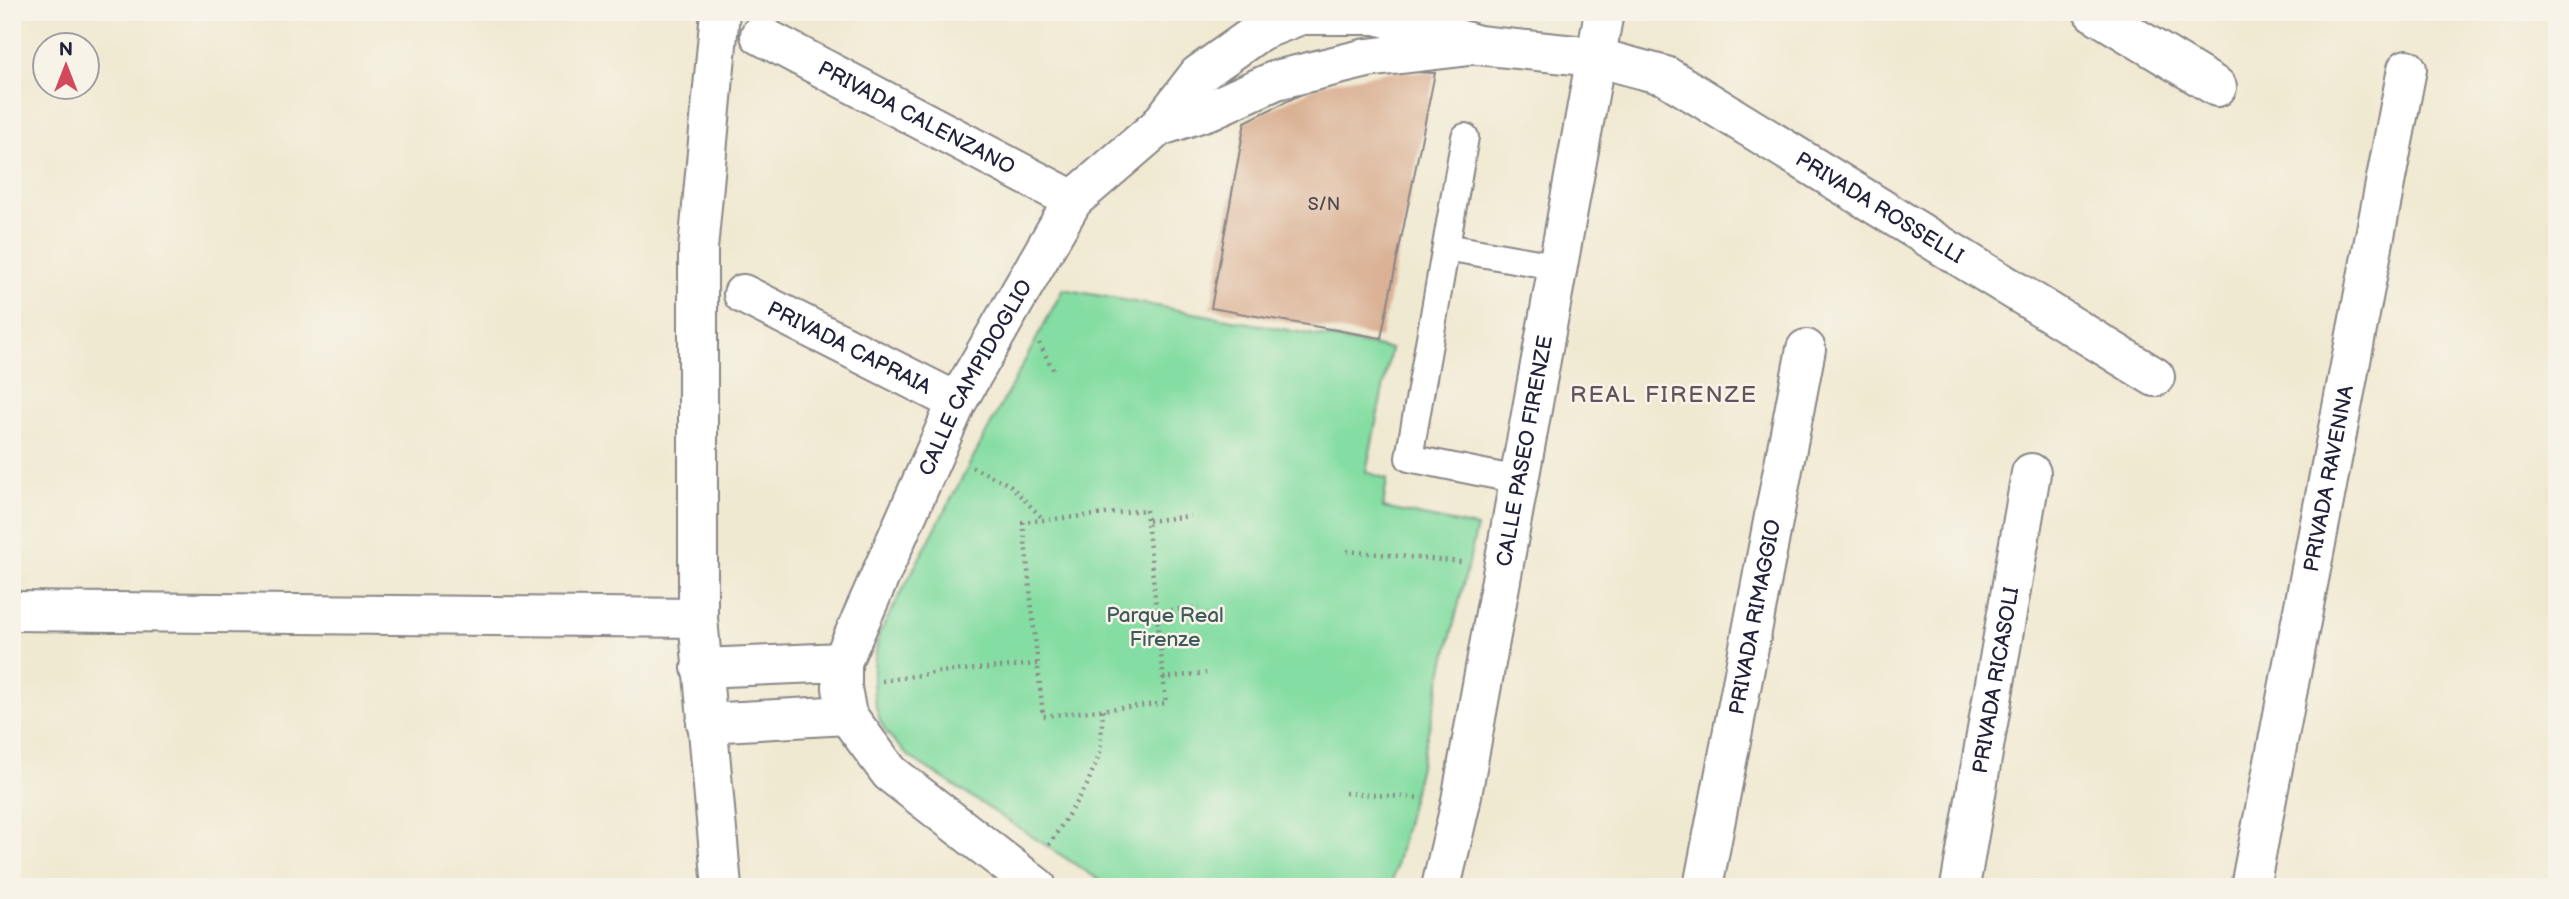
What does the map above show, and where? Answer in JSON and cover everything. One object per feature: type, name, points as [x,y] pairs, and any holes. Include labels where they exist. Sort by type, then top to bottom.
[{"type":"street","points":[[720,12],[698,249],[698,618],[722,887]]},
{"type":"street","name":"CALLE PASEO FIRENZE","points":[[1441,887],[1460,806],[1518,480],[1560,267],[1604,12]]},
{"type":"street","points":[[2093,12],[2217,88]]},
{"type":"street","name":"CALLE CAMPIDOGLIO","points":[[844,688],[957,402],[1073,200],[1158,127],[1198,75],[1260,31],[1300,13],[1377,15],[1478,45],[1595,57]]},
{"type":"street","points":[[1260,31],[1276,80]]},
{"type":"street","name":"PRIVADA CALENZANO","points":[[760,35],[1073,200]]},
{"type":"street","name":"CALLE CAMPIDOGLIO","points":[[1158,127],[1212,109],[1276,80],[1367,58],[1478,45]]},
{"type":"street","name":"PRIVADA ROSSELLI","points":[[1595,57],[1666,76],[2155,377]]},
{"type":"street","name":"PRIVADA RAVENNA","points":[[2250,887],[2407,69]]},
{"type":"street","name":"PRIVADA CAPRAIA","points":[[743,294],[957,402]]},
{"type":"street","name":"PRIVADA RIMAGGIO","points":[[1703,887],[1806,349]]},
{"type":"street","name":"PRIVADA RICASOLI","points":[[1959,887],[2031,473]]},
{"type":"street","points":[[12,611],[698,618]]},
{"type":"street","points":[[701,668],[844,688]]},
{"type":"street","points":[[706,723],[844,688]]},
{"type":"street","points":[[844,688],[890,773],[1031,883]]},
{"type":"lane","points":[[1465,137],[1409,458],[1518,480]]},
{"type":"lane","points":[[1446,247],[1560,267]]},
{"type":"path","points":[[936,451],[1010,485],[1044,520]]},
{"type":"path","points":[[1146,510],[1148,521],[1166,703],[1043,716],[1023,522],[1146,510]]},
{"type":"path","points":[[1148,521],[1190,516]]},
{"type":"path","points":[[1347,551],[1503,566]]},
{"type":"path","points":[[1157,612],[1199,607]]},
{"type":"path","points":[[844,688],[939,672],[1038,664]]},
{"type":"path","points":[[1163,678],[1206,673]]},
{"type":"path","points":[[1031,883],[1087,785],[1100,752],[1102,709]]},
{"type":"path","points":[[1345,793],[1418,798]]},
{"type":"green space","name":"Parque Real Firenze","points":[[1063,289],[1391,349],[1366,472],[1387,479],[1383,508],[1477,527],[1391,887],[1110,887],[907,755],[885,730],[876,708],[873,683],[879,634]]},
{"type":"building","points":[[1393,71],[1435,73],[1381,338],[1211,308],[1245,122],[1322,84]]},
{"type":"district","name":"REAL FIRENZE","points":[[1664,394]]}]
